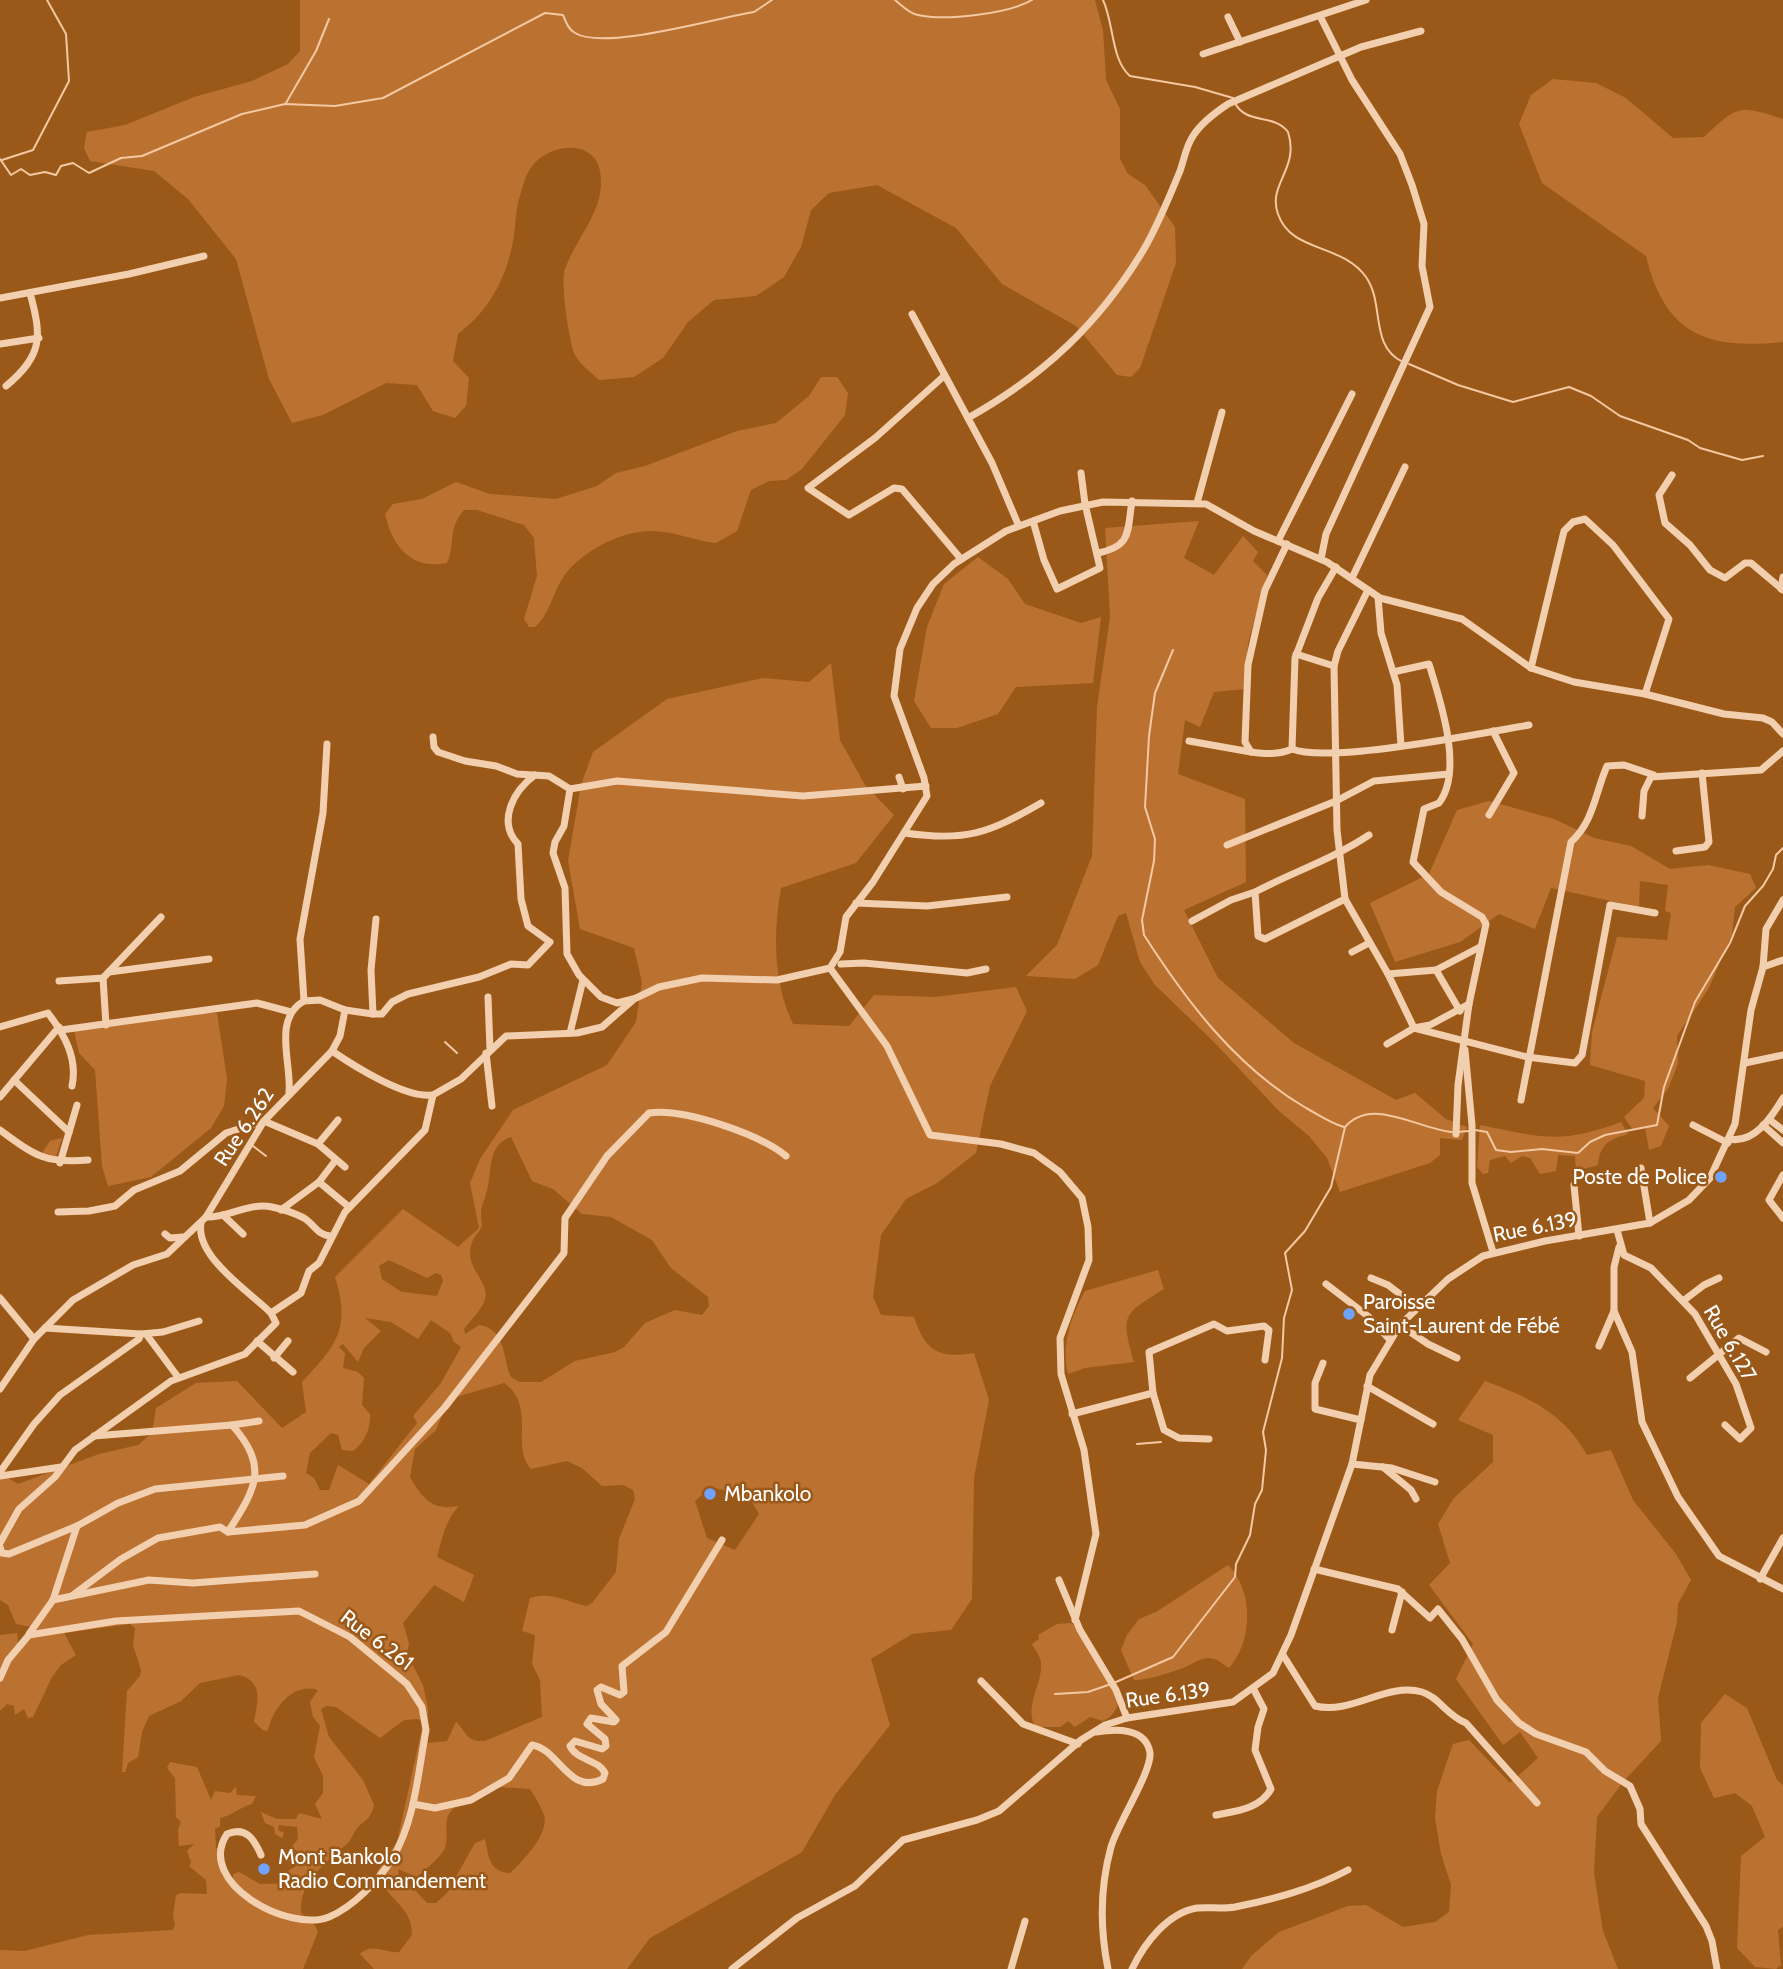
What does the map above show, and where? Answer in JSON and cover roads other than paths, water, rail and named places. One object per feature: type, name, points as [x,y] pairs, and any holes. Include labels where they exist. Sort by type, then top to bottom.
[{"type":"street","points":[[1203,54],[1366,0]]},
{"type":"street","points":[[1320,16],[1339,56],[1400,154],[1412,185],[1424,224],[1422,266],[1430,307],[1326,534],[1321,559]]},
{"type":"street","points":[[1228,17],[1240,43]]},
{"type":"street","points":[[968,418],[1012,394],[1049,366],[1092,320],[1143,250],[1162,214],[1193,136],[1216,112],[1339,56],[1421,31]]},
{"type":"street","points":[[0,298],[129,274],[204,256]]},
{"type":"street","points":[[6,386],[24,371],[35,354],[39,338],[30,293]]},
{"type":"street","points":[[912,314],[992,463],[1018,524]]},
{"type":"street","points":[[0,344],[39,338]]},
{"type":"street","points":[[944,376],[875,438],[808,488],[849,515],[894,488],[902,489],[961,559]]},
{"type":"street","points":[[1278,541],[1352,394]]},
{"type":"street","points":[[1197,503],[1222,412]]},
{"type":"street","points":[[1352,578],[1405,467]]},
{"type":"street","points":[[1033,521],[1044,560],[1058,589],[1100,568],[1085,504],[1081,473]]},
{"type":"street","points":[[1672,475],[1659,495],[1665,523],[1686,541],[1717,576],[1729,576],[1748,562],[1782,590]]},
{"type":"street","points":[[1098,553],[1118,549],[1126,539],[1132,501]]},
{"type":"street","points":[[842,981],[840,952],[844,922],[925,802],[926,786],[894,696],[896,666],[904,634],[916,608],[933,584],[961,559],[1018,524],[1085,504],[1132,501],[1197,503],[1212,507],[1246,527],[1336,567],[1378,597],[1462,619],[1531,668],[1574,682],[1645,694],[1724,714],[1763,718],[1772,722],[1783,734]]},
{"type":"street","points":[[1531,668],[1564,531],[1573,522],[1585,519],[1613,545],[1669,619],[1645,694]]},
{"type":"street","points":[[1251,752],[1245,742],[1248,665],[1265,590],[1287,544]]},
{"type":"street","points":[[1292,749],[1292,673],[1296,654],[1318,598],[1336,567]]},
{"type":"street","points":[[1782,590],[1783,577]]},
{"type":"street","points":[[1368,590],[1338,651],[1334,666],[1339,855],[1345,899],[1388,974],[1414,1028],[1463,1043],[1527,1057],[1575,1063],[1582,1055],[1610,905],[1655,913]]},
{"type":"street","points":[[1378,597],[1377,615],[1398,697],[1401,746]]},
{"type":"street","points":[[1296,654],[1334,666]]},
{"type":"street","points":[[1393,672],[1429,664],[1447,739],[1449,774],[1443,798],[1424,810],[1413,862],[1441,892],[1485,920],[1468,1004],[1456,1134]]},
{"type":"street","points":[[1189,741],[1251,752],[1281,754],[1292,749],[1301,753],[1335,752],[1401,746],[1529,725]]},
{"type":"street","points":[[1489,815],[1514,773],[1493,732]]},
{"type":"street","points":[[433,737],[434,747],[446,756],[496,766],[517,774],[549,776],[570,789],[617,781],[803,796],[926,786]]},
{"type":"street","points":[[304,1001],[300,939],[323,813],[327,744]]},
{"type":"street","points":[[1521,1100],[1527,1057],[1571,842],[1582,832],[1593,812],[1598,788],[1607,766],[1624,765],[1654,775],[1761,770],[1783,751]]},
{"type":"street","points":[[1676,851],[1704,847],[1709,842],[1702,773]]},
{"type":"street","points":[[1227,845],[1336,802],[1374,781],[1449,774]]},
{"type":"street","points":[[0,1097],[60,1028],[106,1026],[257,1003],[291,1012],[304,1001],[320,1000],[345,1010],[382,1014],[392,1002],[408,994],[479,977],[511,964],[528,965],[550,942],[527,926],[521,899],[518,844],[511,836],[507,822],[510,805],[527,781],[536,775]]},
{"type":"street","points":[[1642,816],[1644,791],[1649,779],[1654,775]]},
{"type":"street","points":[[899,777],[903,789]]},
{"type":"street","points":[[570,789],[564,826],[555,842],[553,853],[565,888],[567,954],[583,980],[610,1002],[634,999]]},
{"type":"street","points":[[905,833],[932,837],[980,834],[1041,803]]},
{"type":"street","points":[[1192,921],[1297,870],[1339,855],[1369,835]]},
{"type":"street","points":[[1255,892],[1258,936],[1265,939],[1345,899]]},
{"type":"street","points":[[856,904],[928,906],[1007,897]]},
{"type":"street","name":"Rue 6.139","points":[[1091,1732],[1127,1718],[1220,1706],[1254,1690],[1273,1673],[1283,1655],[1352,1465],[1367,1386],[1377,1359],[1400,1325],[1448,1279],[1475,1260],[1493,1252],[1650,1223],[1672,1212],[1702,1188],[1728,1141],[1737,1112],[1751,1010],[1763,967],[1766,929],[1783,900]]},
{"type":"street","points":[[106,1026],[105,975],[161,917]]},
{"type":"street","points":[[373,1014],[371,970],[376,919]]},
{"type":"street","points":[[1352,952],[1369,943]]},
{"type":"street","points":[[1388,974],[1436,970],[1480,947]]},
{"type":"street","points":[[332,1051],[354,1066],[405,1090],[420,1095],[433,1095],[461,1079],[506,1036],[570,1033],[602,1027],[634,999],[659,987],[702,978],[765,981],[830,968],[840,952]]},
{"type":"street","points":[[59,981],[209,959]]},
{"type":"street","points":[[1763,967],[1783,960]]},
{"type":"street","points":[[841,964],[864,963],[967,972],[986,969]]},
{"type":"street","points":[[830,968],[842,981],[893,1057],[905,1090],[930,1135],[1002,1144],[1034,1153],[1060,1172],[1082,1198],[1088,1227],[1090,1259],[1060,1338],[1061,1374],[1084,1450],[1096,1534],[1075,1620]]},
{"type":"street","points":[[1436,970],[1460,1010]]},
{"type":"street","points":[[570,1033],[583,980]]},
{"type":"street","points":[[488,997],[492,1106]]},
{"type":"street","points":[[1387,1044],[1414,1028],[1430,1025],[1468,1004]]},
{"type":"street","points":[[289,1092],[332,1051],[340,1036],[345,1010]]},
{"type":"street","name":"Rue 6.262","points":[[0,1389],[34,1339],[73,1300],[133,1265],[170,1251],[185,1241],[205,1219],[264,1121],[289,1092],[286,1042],[291,1012]]},
{"type":"street","points":[[0,1027],[48,1013],[60,1028],[74,1070],[72,1086]]},
{"type":"street","points":[[1463,1043],[1472,1125],[1472,1183],[1493,1252]]},
{"type":"street","points":[[1745,1063],[1783,1055]]},
{"type":"street","points":[[14,1080],[69,1132]]},
{"type":"street","points":[[271,1313],[301,1293],[307,1283],[309,1271],[319,1263],[331,1236],[349,1207],[425,1130],[433,1095]]},
{"type":"street","points":[[1693,1125],[1728,1141],[1744,1140],[1766,1123],[1783,1098]]},
{"type":"street","points":[[60,1163],[77,1105]]},
{"type":"street","points":[[73,1595],[121,1559],[159,1538],[220,1527],[228,1532],[305,1525],[359,1501],[445,1407],[564,1253],[565,1218],[607,1156],[649,1112],[670,1112],[747,1133],[769,1143],[786,1156]]},
{"type":"street","points":[[58,1212],[89,1211],[115,1206],[134,1190],[180,1171],[226,1133],[264,1121],[318,1144],[345,1167]]},
{"type":"street","points":[[318,1144],[338,1121]]},
{"type":"street","points":[[1766,1123],[1783,1130]]},
{"type":"street","points":[[1766,1123],[1783,1143]]},
{"type":"street","points":[[0,1130],[35,1156],[60,1163],[88,1160]]},
{"type":"street","points":[[281,1210],[319,1182],[335,1161]]},
{"type":"street","points":[[1641,1168],[1650,1223]]},
{"type":"street","points":[[1783,1174],[1769,1200],[1783,1218]]},
{"type":"street","points":[[319,1182],[349,1207]]},
{"type":"street","points":[[1574,1185],[1578,1236]]},
{"type":"street","points":[[282,1476],[155,1489],[118,1503],[77,1526],[9,1554],[2,1553],[0,1545],[19,1509],[49,1483],[75,1450],[178,1377],[246,1354],[276,1323],[271,1313],[212,1258],[200,1230],[205,1219],[256,1206],[281,1210],[306,1220],[321,1234],[331,1236]]},
{"type":"street","points":[[223,1215],[243,1234]]},
{"type":"street","points":[[1599,1346],[1614,1311],[1614,1266],[1619,1246],[1617,1230]]},
{"type":"street","points":[[165,1234],[170,1238],[185,1241]]},
{"type":"street","name":"Rue 6.127","points":[[1619,1246],[1624,1255],[1645,1264],[1684,1301],[1702,1324],[1736,1384],[1751,1428],[1740,1439],[1725,1425]]},
{"type":"street","points":[[170,1251],[176,1251],[180,1256]]},
{"type":"street","points":[[1371,1278],[1388,1285],[1417,1307]]},
{"type":"street","points":[[1684,1301],[1704,1285],[1719,1278]]},
{"type":"street","points":[[1326,1284],[1369,1317],[1389,1339]]},
{"type":"street","points":[[0,1298],[34,1339]]},
{"type":"street","points":[[1614,1311],[1632,1352],[1642,1422],[1678,1497],[1719,1556],[1783,1590]]},
{"type":"street","points":[[45,1328],[143,1334],[200,1321]]},
{"type":"street","points":[[1209,1439],[1179,1438],[1167,1433],[1153,1393],[1148,1355],[1151,1350],[1214,1324],[1223,1331],[1268,1327],[1265,1360]]},
{"type":"street","points":[[1400,1325],[1428,1344],[1457,1357]]},
{"type":"street","points":[[143,1334],[178,1377]]},
{"type":"street","points":[[0,1474],[34,1424],[60,1395],[143,1334]]},
{"type":"street","points":[[1690,1378],[1718,1352],[1739,1338],[1766,1352]]},
{"type":"street","points":[[257,1341],[293,1372]]},
{"type":"street","points":[[274,1357],[288,1341]]},
{"type":"street","points":[[1323,1363],[1315,1382],[1315,1409],[1361,1420]]},
{"type":"street","points":[[1367,1386],[1433,1424]]},
{"type":"street","points":[[1072,1414],[1153,1393]]},
{"type":"street","points":[[93,1436],[232,1425],[259,1420]]},
{"type":"street","points":[[228,1532],[244,1507],[256,1478],[255,1461],[250,1448],[232,1425]]},
{"type":"street","points":[[1352,1465],[1383,1467],[1435,1482]]},
{"type":"street","points":[[0,1474],[61,1467]]},
{"type":"street","points":[[1383,1467],[1411,1490],[1416,1499]]},
{"type":"street","points":[[0,1678],[8,1660],[53,1600],[77,1526]]},
{"type":"street","points":[[1760,1579],[1783,1538]]},
{"type":"street","points":[[413,1804],[435,1808],[471,1800],[509,1778],[532,1745],[544,1750],[565,1772],[578,1780],[589,1783],[603,1779],[605,1773],[602,1767],[576,1755],[570,1746],[575,1741],[602,1749],[606,1746],[605,1739],[589,1728],[587,1721],[591,1718],[614,1722],[616,1718],[601,1704],[597,1690],[601,1687],[620,1695],[624,1692],[622,1665],[666,1632],[722,1540]]},
{"type":"street","points":[[1314,1569],[1358,1577],[1402,1592],[1430,1618],[1438,1609],[1462,1639],[1497,1700],[1519,1723],[1536,1734],[1587,1752],[1605,1771],[1630,1786],[1640,1809],[1641,1824],[1706,1926],[1717,1969]]},
{"type":"street","points":[[53,1600],[149,1580],[204,1582],[315,1574]]},
{"type":"street","points":[[1059,1580],[1075,1620],[1111,1680],[1127,1718]]},
{"type":"street","points":[[1392,1630],[1402,1592]]},
{"type":"street","name":"Rue 6.261","points":[[29,1635],[65,1627],[133,1619],[304,1612],[350,1637],[387,1665],[416,1695],[422,1707],[426,1730],[413,1804],[393,1857],[378,1879],[329,1917],[300,1919],[274,1913],[235,1888],[225,1875],[222,1862],[223,1840],[227,1834],[242,1830],[249,1834],[261,1855]]},
{"type":"street","points":[[1283,1655],[1315,1706],[1322,1708],[1367,1701],[1405,1689],[1433,1697],[1452,1718],[1466,1723],[1537,1803]]},
{"type":"street","points":[[981,1681],[1023,1724],[1078,1744]]},
{"type":"street","points":[[1216,1815],[1262,1802],[1271,1789],[1255,1750],[1264,1709],[1254,1690]]},
{"type":"street","points":[[732,1969],[797,1918],[855,1886],[903,1840],[977,1820],[999,1811],[1091,1732],[1131,1732],[1144,1742],[1150,1754],[1146,1770],[1111,1848],[1101,1917],[1108,1969]]},
{"type":"street","points":[[1132,1969],[1150,1938],[1184,1913],[1196,1908],[1232,1908],[1283,1896],[1317,1886],[1348,1870]]},
{"type":"street","points":[[1011,1969],[1025,1922]]},
{"type":"waterway","points":[[2,160],[33,150],[69,81],[66,34],[47,0]]},
{"type":"waterway","points":[[0,159],[11,175],[21,169],[30,175],[45,172],[56,175],[61,166],[73,163],[89,173],[121,158],[142,156],[242,114],[285,104],[335,106],[383,98],[545,13],[563,15],[575,33],[590,38],[610,38],[662,32],[754,12],[772,0]]},
{"type":"waterway","points":[[895,0],[915,14],[930,17],[976,15],[1008,9],[1032,0]]},
{"type":"waterway","points":[[1103,0],[1119,61],[1130,76],[1195,87],[1233,98]]},
{"type":"waterway","points":[[286,103],[316,51],[329,19]]},
{"type":"waterway","points":[[1235,103],[1246,114],[1275,123],[1288,132],[1290,156],[1277,194],[1278,214],[1294,236],[1344,258],[1366,277],[1375,299],[1381,335],[1392,355],[1403,362]]},
{"type":"waterway","points":[[1409,364],[1458,385],[1513,402],[1569,387],[1591,396],[1620,416],[1688,440],[1700,448],[1742,460],[1763,456]]},
{"type":"waterway","points":[[1173,650],[1155,693],[1149,736],[1145,807],[1155,839],[1154,861],[1142,920],[1144,935],[1178,985],[1235,1053],[1281,1092],[1325,1119],[1344,1127]]},
{"type":"waterway","points":[[1475,1130],[1487,1132],[1496,1150],[1511,1152],[1542,1149],[1578,1153],[1590,1142],[1605,1135],[1657,1125],[1664,1087],[1695,1002],[1730,943],[1745,906],[1763,886],[1773,869],[1776,855],[1783,848]]},
{"type":"waterway","points":[[445,1042],[457,1053]]},
{"type":"waterway","points":[[1116,1682],[1173,1657],[1235,1577],[1236,1564],[1250,1535],[1255,1504],[1262,1490],[1266,1450],[1263,1432],[1282,1358],[1284,1318],[1292,1290],[1285,1253],[1305,1231],[1331,1187],[1345,1127],[1356,1118],[1368,1114],[1382,1114],[1452,1132]]},
{"type":"waterway","points":[[1457,1132],[1469,1131]]},
{"type":"waterway","points":[[253,1146],[266,1156]]},
{"type":"waterway","points":[[1137,1444],[1161,1442]]},
{"type":"waterway","points":[[1055,1694],[1088,1692],[1111,1684]]},
{"type":"place","name":"Poste de Police","points":[[1721,1177]]},
{"type":"place","name":"Paroisse Saint-Laurent de Fébé","points":[[1349,1314]]},
{"type":"place","name":"Mbankolo","points":[[710,1494]]},
{"type":"place","name":"Mont Bankolo Radio Commandement","points":[[264,1869]]}]
